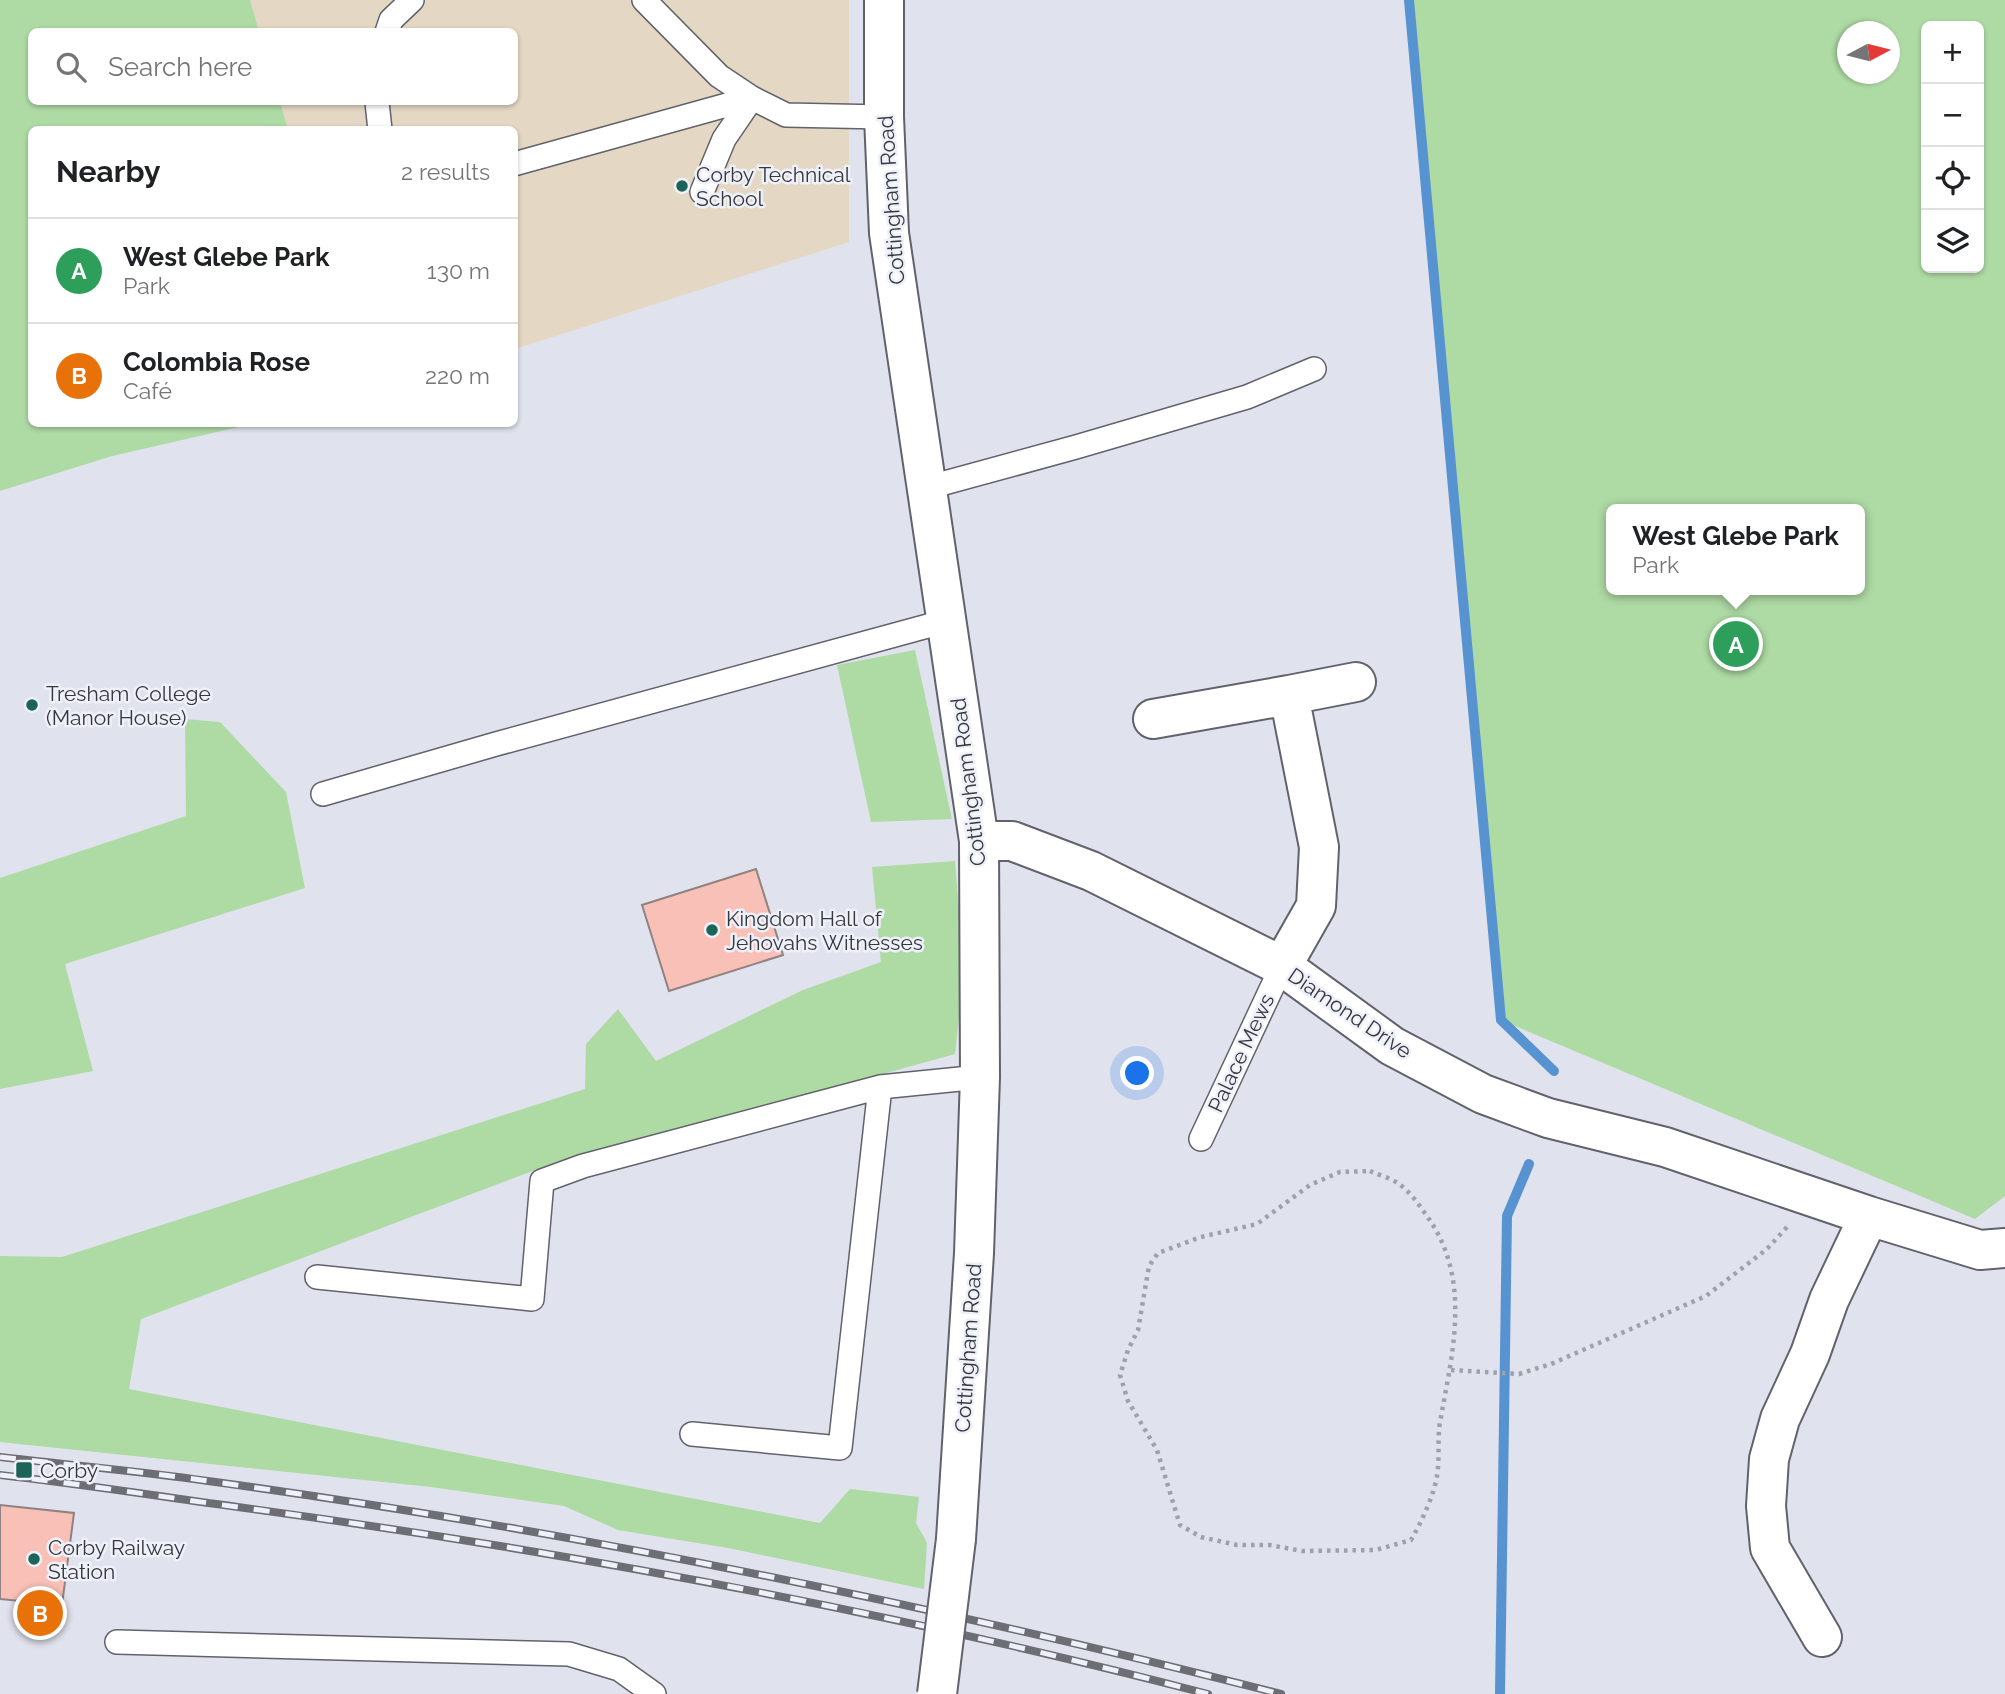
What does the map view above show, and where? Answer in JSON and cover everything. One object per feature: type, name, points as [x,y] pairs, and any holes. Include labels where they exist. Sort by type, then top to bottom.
[{"type":"street","name":"Cottingham Road","points":[[884,0],[884,117],[889,233],[979,841],[980,1077],[974,1253],[956,1539],[937,1694]]},
{"type":"street","points":[[1153,719],[1356,682]]},
{"type":"street","points":[[1282,966],[1316,906],[1319,847],[1289,695]]},
{"type":"street","name":"Diamond Drive","points":[[979,841],[1012,841],[1091,871],[1282,966],[1392,1046],[1483,1094],[1548,1118],[1665,1147],[1869,1216],[1992,1249]]},
{"type":"street","points":[[1822,1637],[1770,1548],[1766,1506],[1769,1459],[1780,1419],[1810,1354],[1829,1300],[1869,1216]]},
{"type":"lane","points":[[388,28],[391,20],[412,0]]},
{"type":"lane","points":[[644,0],[719,76],[752,98],[786,115],[884,117]]},
{"type":"lane","points":[[518,163],[752,98]]},
{"type":"lane","points":[[702,192],[724,139],[752,98]]},
{"type":"lane","points":[[377,105],[380,126]]},
{"type":"lane","points":[[926,488],[1247,397],[1314,369]]},
{"type":"lane","points":[[323,794],[522,736],[946,621]]},
{"type":"lane","name":"Palace Mews","points":[[1201,1139],[1282,966]]},
{"type":"lane","points":[[317,1277],[532,1299],[542,1181],[583,1166],[880,1087],[980,1077]]},
{"type":"lane","points":[[692,1433],[840,1448],[880,1087]]},
{"type":"lane","points":[[117,1642],[569,1654],[619,1669],[654,1694]]},
{"type":"path","points":[[1370,1171],[1398,1183],[1415,1199],[1434,1224],[1448,1256],[1456,1291],[1451,1370],[1437,1441],[1437,1476],[1419,1527],[1411,1540],[1376,1550],[1352,1552],[1301,1551],[1270,1545],[1237,1545],[1201,1537],[1180,1525],[1157,1450],[1128,1401],[1120,1375],[1140,1320],[1149,1266],[1158,1253],[1201,1237],[1257,1224],[1310,1185],[1340,1172],[1370,1171]]},
{"type":"path","points":[[1451,1370],[1519,1374],[1551,1364],[1706,1296],[1767,1249],[1791,1223],[1808,1194]]},
{"type":"shaded area","name":"Corby Technical School","points":[[250,0],[849,0],[849,242],[518,348],[518,126],[287,126],[281,105],[518,105],[518,28],[258,28]]},
{"type":"green space","points":[[0,0],[250,0],[258,28],[28,28],[28,105],[281,105],[287,126],[28,126],[28,427],[239,427],[112,456],[0,491]]},
{"type":"green space","points":[[1409,0],[2005,0],[2005,1196],[1975,1219],[1501,1020]]},
{"type":"green space","points":[[915,650],[952,819],[871,822],[837,665]]},
{"type":"green space","points":[[185,719],[220,722],[286,792],[305,888],[65,964],[93,1071],[0,1089],[0,878],[186,816]]},
{"type":"green space","points":[[955,861],[965,961],[955,1054],[538,1169],[141,1319],[129,1389],[820,1523],[850,1489],[919,1497],[916,1523],[927,1543],[924,1589],[728,1548],[618,1530],[564,1506],[431,1487],[0,1442],[0,1256],[62,1257],[585,1089],[586,1044],[618,1009],[656,1061],[803,990],[881,962],[872,867]]},
{"type":"building","name":"Kingdom Hall of Jehovahs Witnesses","points":[[756,869],[783,955],[669,991],[642,905]]},
{"type":"building","name":"Corby Railway Station","points":[[0,1505],[74,1513],[62,1605],[0,1599]]},
{"type":"waterway","points":[[1409,0],[1501,1020],[1554,1071]]},
{"type":"waterway","points":[[1500,1694],[1507,1216],[1529,1164]]},
{"type":"railway","points":[[0,1457],[182,1477],[479,1522],[613,1546],[881,1600],[1281,1694]]},
{"type":"railway","points":[[0,1475],[366,1525],[608,1564],[849,1610],[1208,1694]]},
{"type":"place","name":"Corby Technical School","points":[[682,186]]},
{"type":"place","name":"West Glebe Park","points":[[1736,644]]},
{"type":"place","name":"Tresham College (Manor House)","points":[[32,705]]},
{"type":"place","name":"Kingdom Hall of Jehovahs Witnesses","points":[[712,930]]},
{"type":"place","name":"Corby","points":[[24,1470]]},
{"type":"place","name":"Corby Railway Station","points":[[34,1559]]},
{"type":"place","name":"Colombia Rose","points":[[40,1613]]}]
